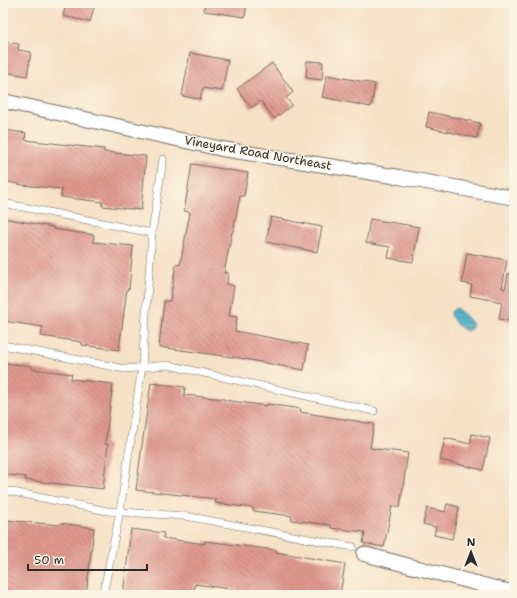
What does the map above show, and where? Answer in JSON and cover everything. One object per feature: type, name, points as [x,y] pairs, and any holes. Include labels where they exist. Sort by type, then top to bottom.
[{"type":"street","name":"Vineyard Road Northeast","points":[[3,101],[222,149],[391,176],[514,198]]},
{"type":"street","points":[[358,551],[514,593]]},
{"type":"lane","points":[[103,595],[120,511],[142,367],[152,233],[163,159]]},
{"type":"lane","points":[[3,203],[152,233]]},
{"type":"lane","points":[[3,345],[125,369],[168,365],[374,411]]},
{"type":"lane","points":[[3,490],[107,511],[185,516],[358,551]]},
{"type":"water","points":[[456,308],[473,324],[471,329],[466,331],[456,324],[450,315]]},
{"type":"building","points":[[66,3],[95,3],[90,22],[63,16]]},
{"type":"building","points":[[205,3],[247,3],[245,17],[204,11]]},
{"type":"building","points":[[6,42],[19,44],[18,50],[31,52],[27,76],[3,72],[3,47],[5,48]]},
{"type":"building","points":[[190,53],[228,60],[222,91],[203,88],[200,99],[182,96]]},
{"type":"building","points":[[307,61],[323,62],[322,80],[306,78]]},
{"type":"building","points":[[272,63],[293,92],[286,98],[292,105],[274,119],[261,101],[251,108],[237,89]]},
{"type":"building","points":[[327,75],[375,84],[371,107],[322,97]]},
{"type":"building","points":[[429,112],[480,123],[477,138],[426,127]]},
{"type":"building","points":[[3,130],[26,133],[25,140],[104,149],[104,152],[146,156],[141,210],[102,206],[102,202],[61,197],[62,189],[23,185],[3,181]]},
{"type":"building","points":[[192,164],[248,173],[244,196],[240,196],[224,273],[228,273],[227,284],[234,286],[229,316],[237,317],[235,331],[308,345],[304,370],[239,358],[159,347],[164,301],[170,301],[176,264],[180,265],[190,212],[184,211]]},
{"type":"building","points":[[271,217],[322,227],[317,252],[266,242]]},
{"type":"building","points":[[3,218],[53,227],[53,229],[94,235],[93,242],[133,246],[129,289],[127,289],[119,350],[82,345],[82,342],[41,336],[43,327],[3,321]]},
{"type":"building","points":[[370,219],[419,227],[413,262],[388,258],[390,247],[366,243]]},
{"type":"building","points":[[467,253],[507,260],[502,288],[505,289],[508,274],[514,274],[514,322],[499,319],[502,302],[470,296],[472,285],[462,283]]},
{"type":"building","points":[[3,363],[32,366],[32,369],[72,374],[71,379],[113,384],[105,444],[108,444],[103,489],[25,480],[26,477],[3,474]]},
{"type":"building","points":[[151,383],[185,387],[184,395],[301,409],[300,412],[374,424],[370,448],[408,453],[400,507],[392,506],[384,547],[363,543],[365,532],[331,528],[331,525],[291,520],[292,516],[253,511],[253,508],[215,503],[216,499],[136,490]]},
{"type":"building","points":[[472,434],[490,438],[483,470],[440,460],[445,438],[470,444]]},
{"type":"building","points":[[447,504],[459,507],[452,539],[434,535],[436,527],[423,524],[427,508],[445,512]]},
{"type":"building","points":[[3,520],[60,525],[61,523],[94,528],[86,595],[3,595]]},
{"type":"building","points":[[131,529],[164,533],[163,538],[205,544],[205,541],[276,550],[276,552],[345,564],[340,595],[257,595],[237,592],[237,590],[195,584],[194,595],[123,595]]}]
